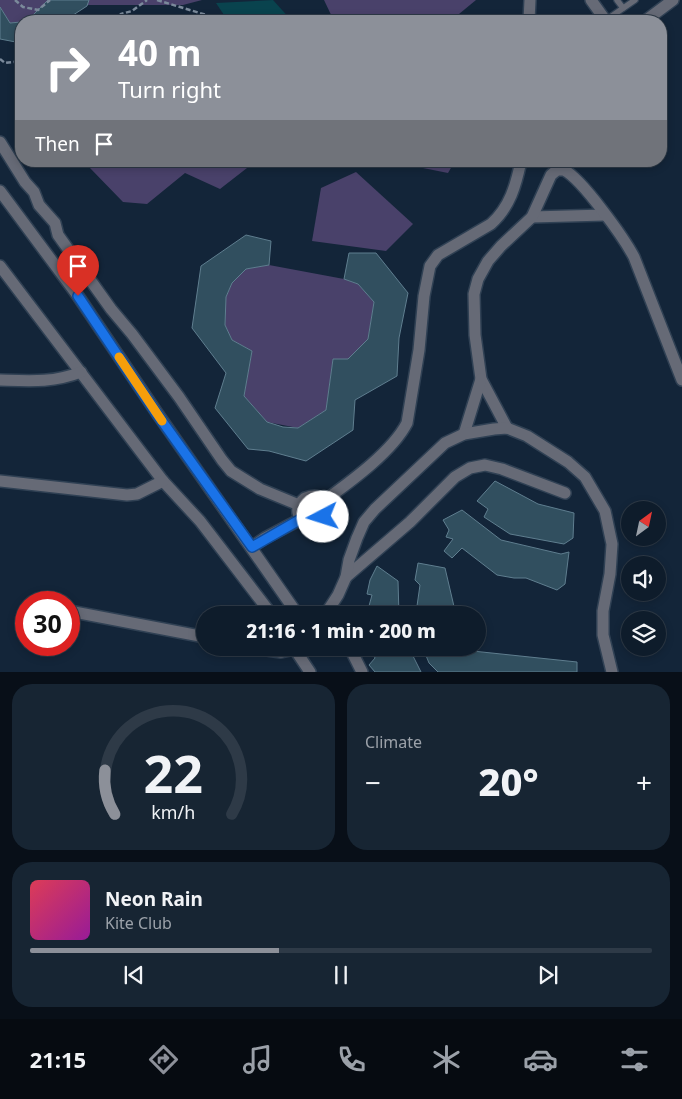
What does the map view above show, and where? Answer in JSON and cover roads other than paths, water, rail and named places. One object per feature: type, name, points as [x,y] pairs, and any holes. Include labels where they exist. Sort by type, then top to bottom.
[{"type":"street","points":[[529,15],[530,0]]},
{"type":"street","points":[[591,0],[602,15]]},
{"type":"street","points":[[653,15],[673,0]]},
{"type":"street","points":[[0,142],[15,166]]},
{"type":"street","points":[[16,167],[34,192],[40,205],[55,223],[58,235],[111,309],[179,397],[231,471],[260,489],[299,505]]},
{"type":"street","points":[[324,501],[383,453],[404,430],[407,423],[415,376],[424,296],[430,266],[438,255],[492,224],[504,210],[515,189],[520,167]]},
{"type":"street","points":[[507,428],[481,379],[475,334],[474,294],[478,279],[488,261],[532,217],[551,175],[557,170],[564,170],[576,178],[626,241],[682,380]]},
{"type":"street","points":[[0,191],[78,296],[157,414],[292,606]]},
{"type":"street","points":[[532,217],[605,215]]},
{"type":"street","points":[[0,267],[163,481],[200,522],[265,606]]},
{"type":"street","points":[[0,380],[44,381],[62,379],[81,372]]},
{"type":"street","points":[[464,434],[481,379]]},
{"type":"street","points":[[333,606],[346,577],[349,560],[357,538],[364,522],[375,509],[445,443],[464,434],[494,428],[507,428],[534,440],[568,462],[585,477],[605,512],[612,544],[610,574],[603,611],[603,635],[612,672]]},
{"type":"street","points":[[346,577],[410,522],[455,477],[470,468],[485,465],[502,469],[565,493]]},
{"type":"street","points":[[0,481],[127,495],[145,491],[163,481]]},
{"type":"street","points":[[309,496],[318,497],[324,501],[326,512],[321,520],[316,523],[309,523],[301,519],[297,511],[302,500],[309,496]]},
{"type":"street","points":[[252,547],[301,519]]},
{"type":"street","points":[[80,613],[196,635]]},
{"type":"street","points":[[299,656],[310,672]]},
{"type":"street","points":[[354,656],[362,672]]},
{"type":"lane","points":[[617,0],[623,8]]},
{"type":"lane","points":[[614,15],[635,0]]}]
